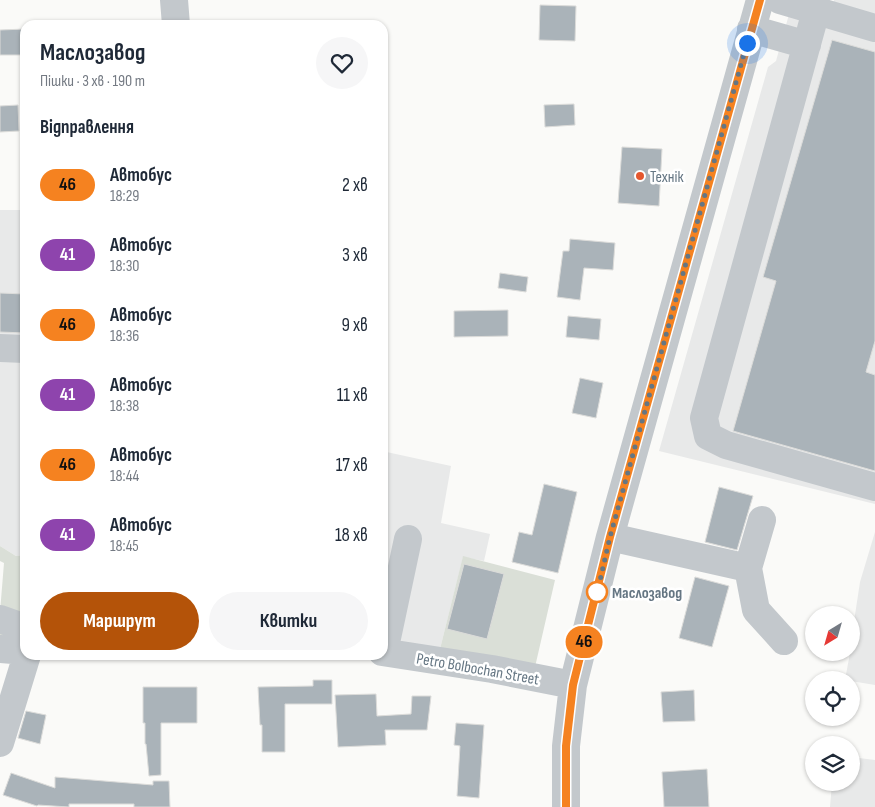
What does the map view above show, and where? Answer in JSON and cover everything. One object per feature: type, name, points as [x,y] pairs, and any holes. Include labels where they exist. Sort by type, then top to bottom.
[{"type":"street","points":[[174,0],[176,20]]},
{"type":"street","points":[[566,807],[566,746],[573,685],[610,537],[760,0]]},
{"type":"street","points":[[780,0],[875,28]]},
{"type":"street","points":[[816,11],[704,418],[708,436],[726,445],[875,487]]},
{"type":"street","points":[[752,29],[806,45]]},
{"type":"street","points":[[0,348],[20,350]]},
{"type":"street","points":[[762,520],[748,568],[756,610],[784,641]]},
{"type":"street","points":[[610,537],[748,568]]},
{"type":"street","points":[[388,629],[408,539]]},
{"type":"street","points":[[0,619],[20,626]]},
{"type":"street","points":[[0,649],[20,651]]},
{"type":"street","name":"Petro Bolbochan Street","points":[[388,653],[492,669],[573,685]]},
{"type":"street","points":[[0,743],[25,660]]},
{"type":"shaded area","points":[[793,0],[831,10],[834,0],[875,0],[875,504],[659,451],[768,67],[776,61]]},
{"type":"shaded area","points":[[0,210],[20,210],[20,556],[16,556],[0,546]]},
{"type":"shaded area","points":[[388,452],[451,466],[441,523],[490,534],[484,561],[463,557],[440,649],[388,640]]},
{"type":"shaded area","points":[[875,532],[875,685],[860,682],[860,671],[847,671],[849,661],[860,661],[860,606],[856,606],[860,582]]},
{"type":"shaded area","points":[[0,546],[16,556],[20,556],[20,630],[0,641],[4,563],[0,561]]},
{"type":"shaded area","points":[[463,556],[555,580],[535,667],[440,649]]},
{"type":"shaded area","points":[[860,758],[875,760],[875,807],[830,807],[831,791],[860,791]]},
{"type":"building","points":[[540,5],[576,6],[575,41],[539,40]]},
{"type":"building","points":[[20,29],[20,55],[0,55],[0,30]]},
{"type":"building","points":[[832,40],[875,52],[875,341],[866,372],[875,375],[875,471],[733,431],[776,281],[763,277]]},
{"type":"building","points":[[574,104],[575,125],[545,127],[544,105]]},
{"type":"building","points":[[18,105],[19,131],[0,132],[0,106]]},
{"type":"building","name":"Технік","points":[[622,147],[662,149],[659,206],[618,203]]},
{"type":"building","points":[[570,239],[615,243],[613,270],[584,268],[580,300],[557,297],[563,251],[569,251]]},
{"type":"building","points":[[500,273],[528,277],[526,292],[498,288]]},
{"type":"building","points":[[0,293],[20,294],[20,333],[0,332]]},
{"type":"building","points":[[508,310],[508,336],[454,337],[454,311]]},
{"type":"building","points":[[568,316],[601,319],[599,340],[566,337]]},
{"type":"building","points":[[580,378],[603,383],[596,418],[572,413]]},
{"type":"building","points":[[544,484],[577,492],[558,573],[512,562],[519,532],[532,535]]},
{"type":"building","points":[[719,487],[753,496],[737,550],[705,542]]},
{"type":"building","points":[[464,564],[504,574],[487,639],[447,629]]},
{"type":"building","points":[[695,577],[729,586],[712,647],[679,638]]},
{"type":"building","points":[[313,680],[332,680],[332,704],[285,704],[285,752],[262,752],[262,725],[260,725],[258,687],[313,686]]},
{"type":"building","points":[[143,687],[197,687],[197,723],[161,723],[161,775],[149,776],[145,744],[145,723],[143,723]]},
{"type":"building","points":[[694,690],[695,721],[663,722],[661,692]]},
{"type":"building","points":[[376,694],[377,716],[411,714],[412,696],[431,696],[427,730],[385,730],[386,745],[338,747],[335,695]]},
{"type":"building","points":[[26,711],[46,715],[40,744],[18,738]]},
{"type":"building","points":[[456,723],[484,725],[479,798],[457,796],[460,746],[454,745]]},
{"type":"building","points":[[707,769],[709,807],[664,807],[662,772]]},
{"type":"building","points":[[11,773],[55,788],[55,777],[153,785],[153,781],[169,781],[170,807],[134,807],[134,804],[69,804],[69,807],[37,806],[3,795]]},
{"type":"bus line","name":"46","points":[[566,807],[566,746],[573,685],[610,537],[658,361],[760,0]]},
{"type":"place","name":"Технік","points":[[640,176]]},
{"type":"place","name":"Маслозавод","points":[[597,592]]},
{"type":"route","points":[[597,592],[596,598],[610,537],[747,43]]}]
